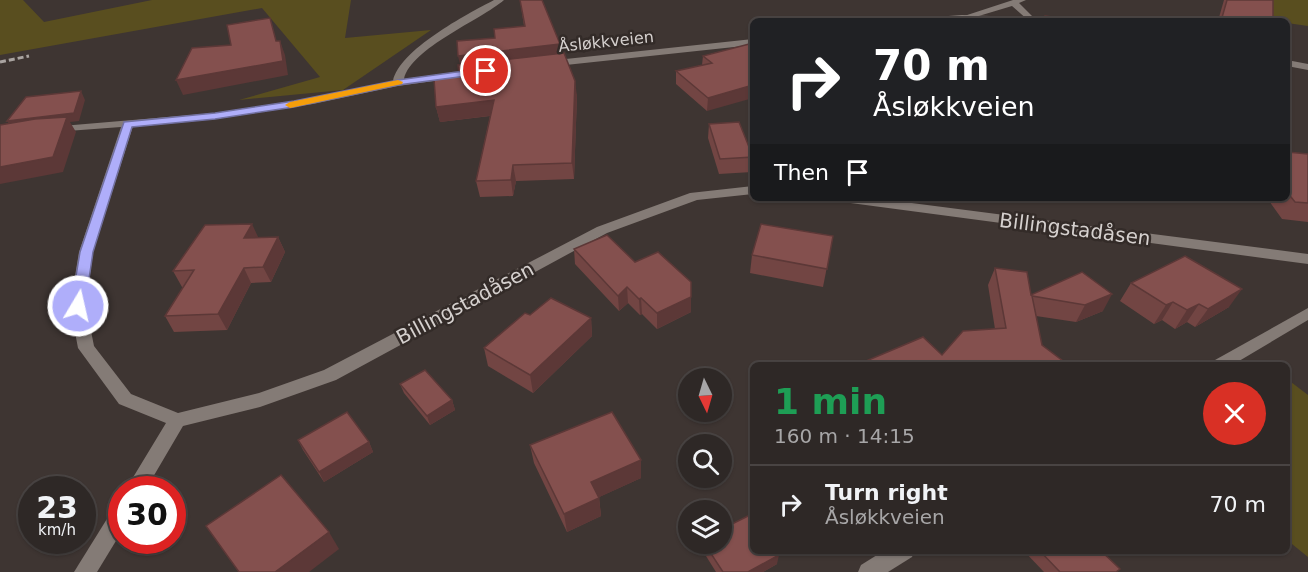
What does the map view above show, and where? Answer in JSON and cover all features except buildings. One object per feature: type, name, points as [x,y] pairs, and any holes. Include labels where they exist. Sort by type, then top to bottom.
[{"type":"street","points":[[398,82],[400,72],[411,60],[459,25],[500,0]]},
{"type":"street","points":[[962,18],[1018,2],[1035,18]]},
{"type":"street","name":"Åsløkkveien","points":[[531,66],[750,42]]},
{"type":"street","points":[[1290,64],[1308,67]]},
{"type":"street","points":[[44,129],[215,116],[313,101],[398,82],[486,71]]},
{"type":"street","points":[[128,124],[86,252],[78,306],[86,348],[125,399],[177,420],[144,476]]},
{"type":"street","name":"Billingstadåsen","points":[[177,420],[260,400],[330,375],[602,230],[695,196],[750,190]]},
{"type":"street","name":"Billingstadåsen","points":[[866,201],[1308,259]]},
{"type":"street","points":[[1224,362],[1308,313]]},
{"type":"street","points":[[85,572],[108,535]]},
{"type":"street","points":[[869,572],[898,554]]},
{"type":"shaded area","points":[[0,0],[23,0],[44,22],[152,0],[351,0],[345,38],[431,30],[343,90],[239,100],[320,77],[262,8],[0,55]]},
{"type":"shaded area","points":[[1228,0],[1308,0],[1308,26],[1290,23],[1290,18],[1239,15]]},
{"type":"shaded area","points":[[1290,381],[1308,395],[1308,557],[1290,542]]},
{"type":"railway","points":[[0,62],[29,56]]},
{"type":"slow traffic","points":[[290,105],[398,82]]},
{"type":"route","points":[[78,306],[86,252],[128,124],[215,116],[313,101],[398,82],[486,71]]}]
